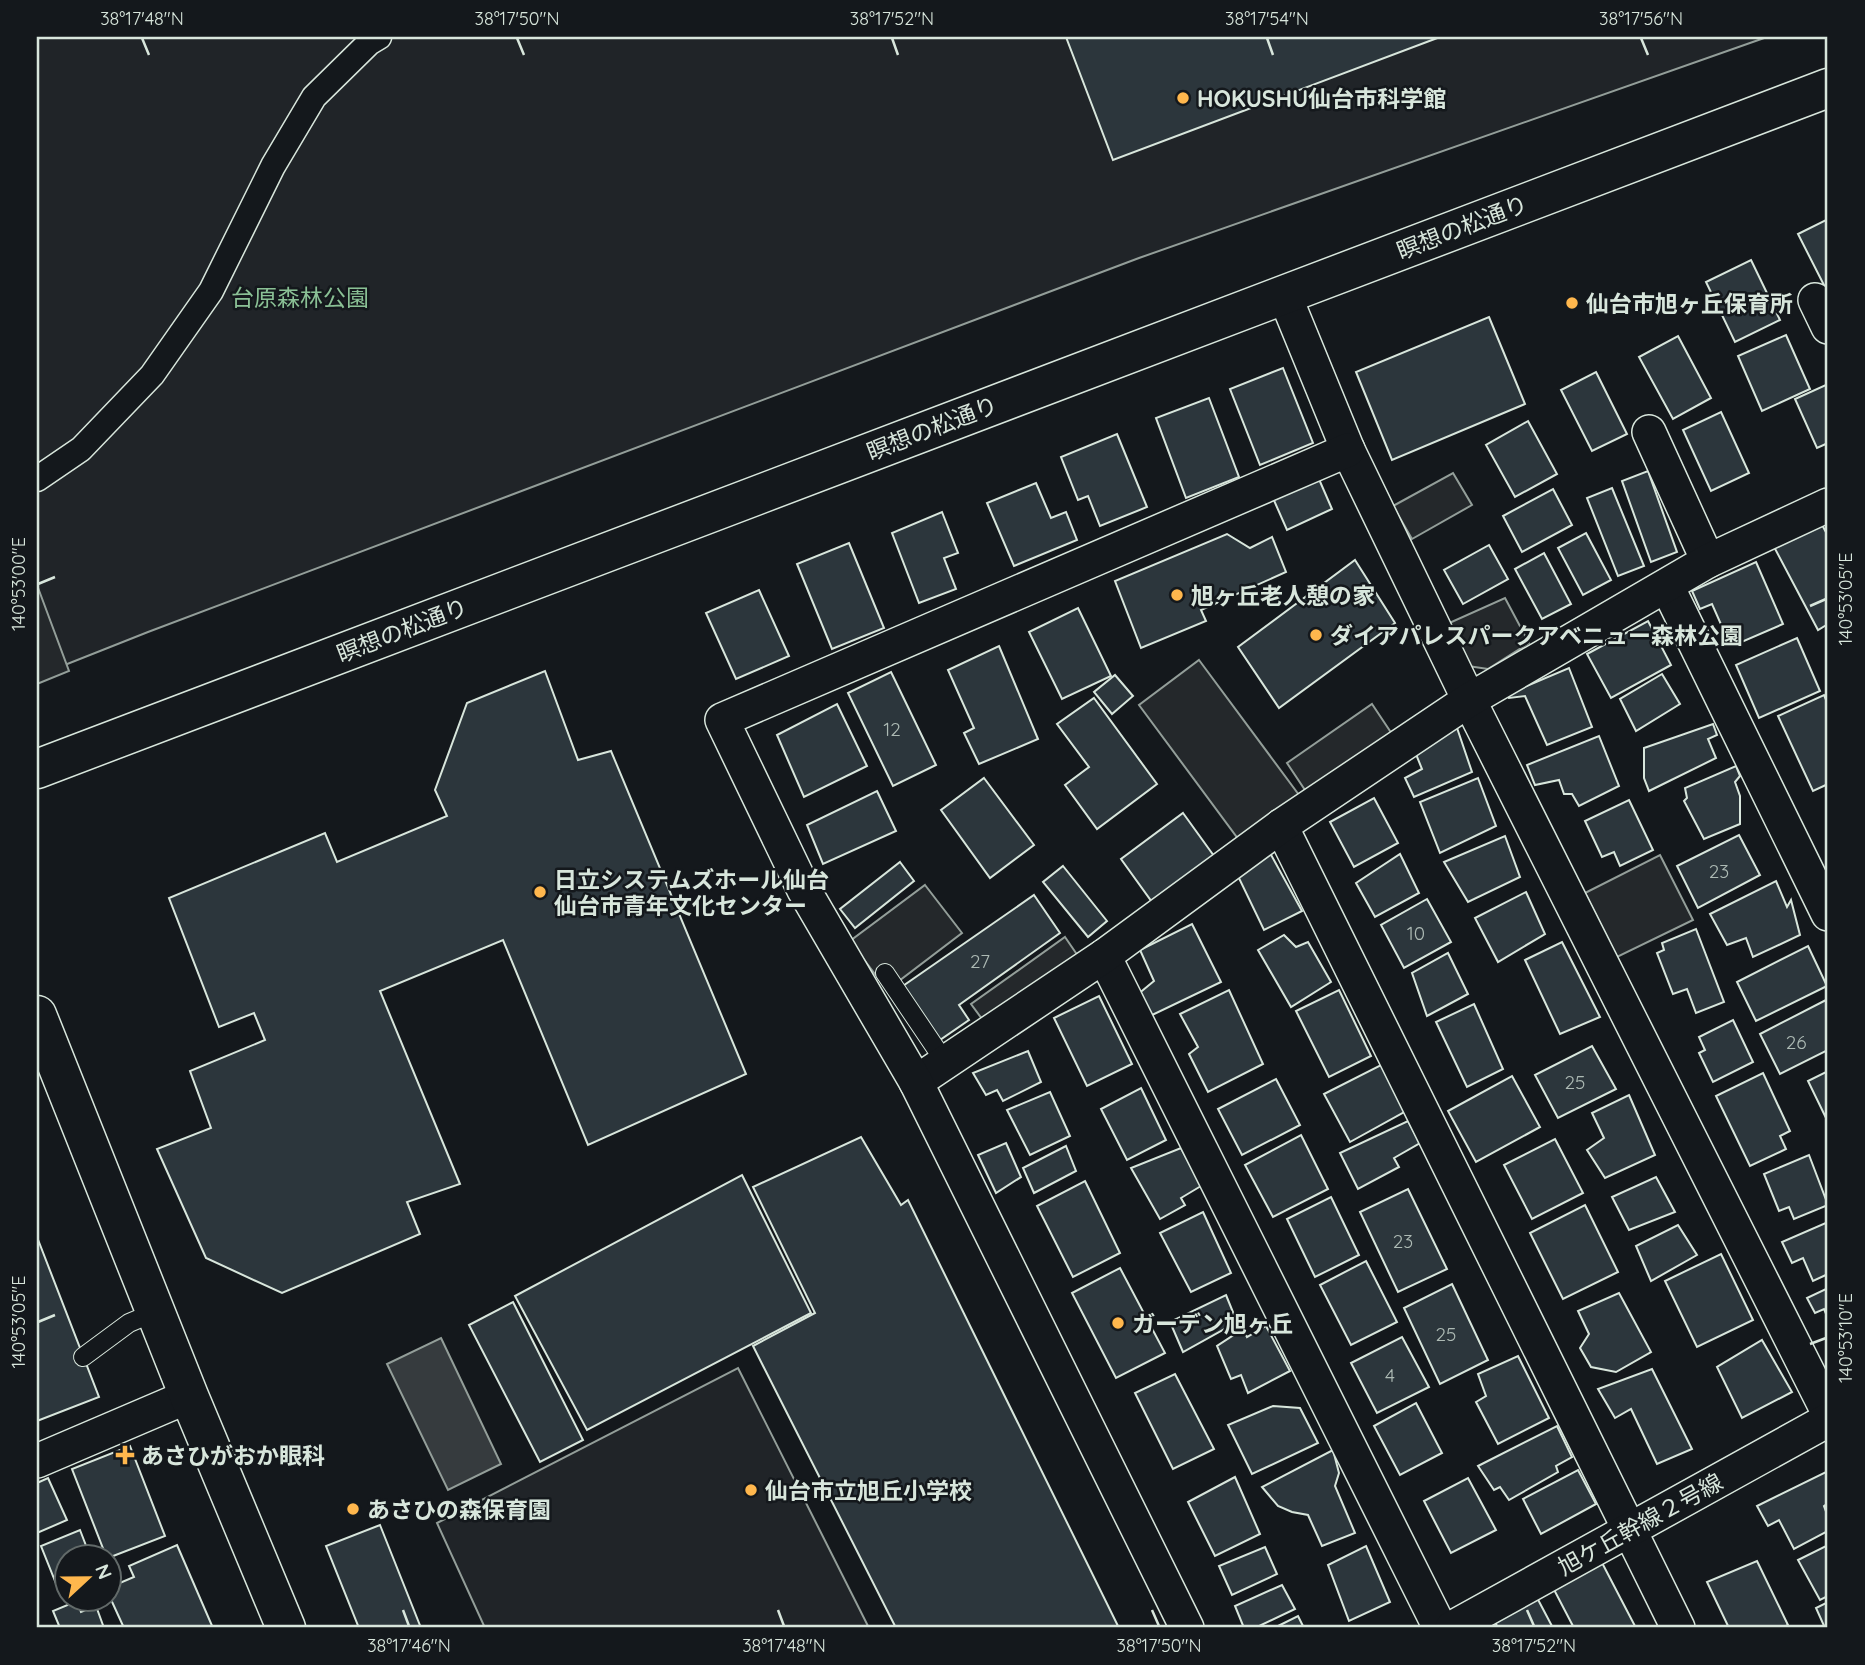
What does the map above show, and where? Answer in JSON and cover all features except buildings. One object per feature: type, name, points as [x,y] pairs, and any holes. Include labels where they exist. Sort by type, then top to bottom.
[{"type":"street","points":[[37,479],[81,449],[152,375],[211,290],[273,166],[314,97],[369,43],[379,37]]},
{"type":"street","name":"瞑想の松通り","points":[[37,769],[1828,88]]},
{"type":"street","points":[[1284,294],[1348,450],[1469,699],[1828,1412]]},
{"type":"street","points":[[1649,432],[1708,561]]},
{"type":"street","points":[[1187,1628],[916,1082],[804,890],[722,720],[1348,450]]},
{"type":"street","points":[[916,1082],[1104,957],[1280,826],[1469,699],[1708,561],[1828,505]]},
{"type":"street","points":[[1667,586],[1828,914]]},
{"type":"street","points":[[1280,826],[1678,1628]]},
{"type":"street","points":[[1104,957],[1440,1628]]},
{"type":"street","points":[[41,1040],[286,1628]]},
{"type":"street","points":[[37,1461],[189,1396]]},
{"type":"street","name":"旭ケ丘幹線２号線","points":[[1452,1628],[1828,1420]]},
{"type":"lane","points":[[884,973],[945,1062]]},
{"type":"lane","points":[[83,1357],[129,1323],[156,1312]]},
{"type":"green space","name":"台原森林公園","points":[[37,37],[1767,37],[1139,258],[37,676]]},
{"type":"green space","points":[[738,1368],[869,1628],[485,1628],[437,1523]]},
{"type":"shaded area","points":[[1453,473],[1472,505],[1412,539],[1393,506]]},
{"type":"shaded area","points":[[37,585],[69,671],[37,684]]},
{"type":"shaded area","points":[[1505,598],[1529,643],[1488,669],[1468,666],[1447,624]]},
{"type":"shaded area","points":[[1199,660],[1299,795],[1239,840],[1139,705]]},
{"type":"shaded area","points":[[1372,704],[1392,734],[1307,793],[1287,763]]},
{"type":"shaded area","points":[[1660,855],[1693,920],[1617,957],[1585,893]]},
{"type":"shaded area","points":[[925,885],[962,933],[887,990],[850,941]]},
{"type":"shaded area","points":[[1065,937],[1078,956],[985,1023],[971,1004]]},
{"type":"shaded area","points":[[441,1338],[501,1464],[448,1490],[387,1364]]},
{"type":"place","name":"HOKUSHU仙台市科学館","points":[[1183,98]]},
{"type":"place","name":"仙台市旭ヶ丘保育所","points":[[1572,303]]},
{"type":"place","name":"旭ヶ丘老人憩の家","points":[[1177,595]]},
{"type":"place","name":"ダイアパレスパークアベニュー森林公園","points":[[1316,635]]},
{"type":"place","name":"日立システムズホール仙台 仙台市青年文化センター","points":[[540,892]]},
{"type":"place","name":"ガーデン旭ヶ丘","points":[[1118,1323]]},
{"type":"place","name":"あさひがおか眼科","points":[[125,1455]]},
{"type":"place","name":"仙台市立旭丘小学校","points":[[751,1490]]},
{"type":"place","name":"あさひの森保育園","points":[[353,1509]]}]
